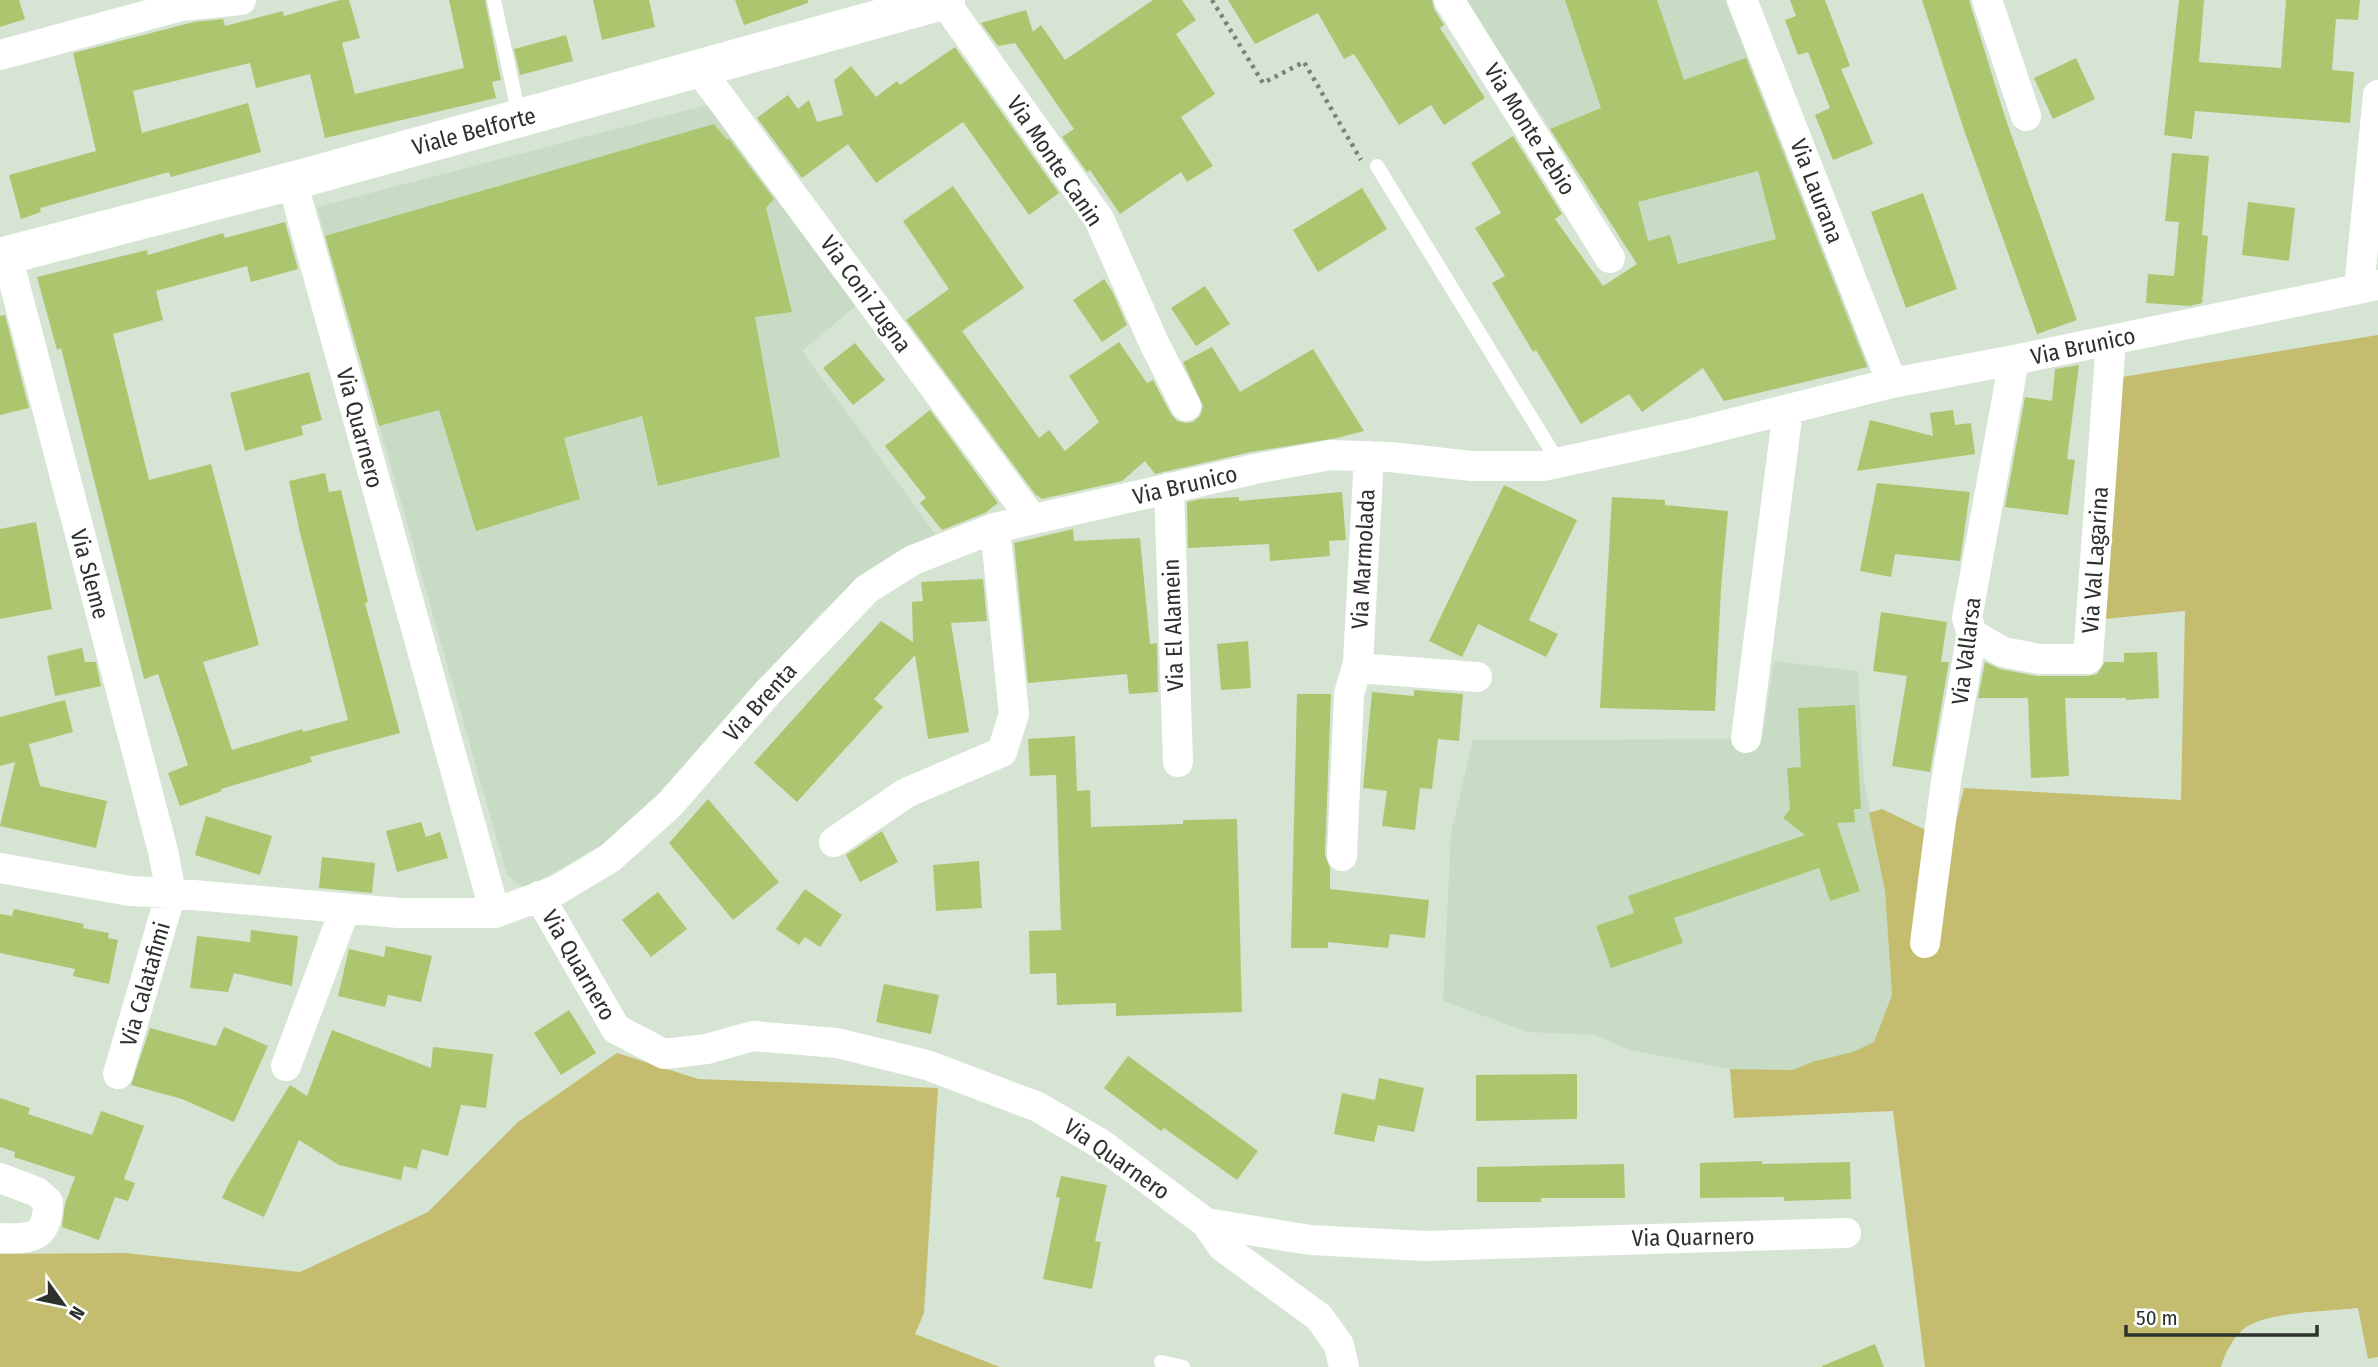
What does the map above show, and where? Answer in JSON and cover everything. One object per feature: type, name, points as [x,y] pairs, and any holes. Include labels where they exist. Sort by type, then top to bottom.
[{"type":"main road","name":"Viale Belforte","points":[[4,256],[292,181],[945,0]]},
{"type":"street","points":[[0,55],[181,6],[242,0]]},
{"type":"street","name":"Via Monte Canin","points":[[945,0],[1099,219],[1154,343],[1186,406]]},
{"type":"street","name":"Via Monte Zebio","points":[[1449,0],[1610,258]]},
{"type":"street","name":"Via Laurana","points":[[1742,0],[1892,383]]},
{"type":"street","points":[[1987,0],[2026,116]]},
{"type":"street","name":"Via Coni Zugna","points":[[699,69],[1032,519]]},
{"type":"street","points":[[2368,287],[2378,95]]},
{"type":"street","name":"Via Quarnero","points":[[292,181],[495,913],[539,896],[616,1028],[664,1054],[707,1049],[753,1037],[837,1043],[927,1065],[1038,1107],[1101,1144],[1206,1223],[1223,1247],[1318,1317],[1339,1346],[1344,1367]]},
{"type":"street","name":"Via Sleme","points":[[4,256],[172,893]]},
{"type":"street","name":"Via Brunico","points":[[995,528],[1330,455],[1472,466],[1543,466],[1788,410],[1892,383],[2111,341],[2368,287]]},
{"type":"street","name":"Via Val Lagarina","points":[[1972,634],[2003,652],[2040,659],[2088,659],[2111,341]]},
{"type":"street","name":"Via Vallarsa","points":[[1925,943],[1947,781],[1972,634],[1967,618],[2014,360]]},
{"type":"street","points":[[1746,738],[1788,410]]},
{"type":"street","name":"Via Marmolada","points":[[1342,856],[1349,694],[1358,663],[1368,456]]},
{"type":"street","name":"Via El Alamein","points":[[1169,488],[1178,762]]},
{"type":"street","points":[[834,842],[906,793],[1002,752],[1014,715],[995,528]]},
{"type":"street","name":"Via Brenta","points":[[539,896],[558,890],[610,859],[670,803],[769,691],[867,589],[913,560],[995,528]]},
{"type":"street","name":"Via Marmolada","points":[[1358,663],[1370,669],[1477,677]]},
{"type":"street","name":"Via Calatafimi","points":[[0,868],[130,891],[399,913],[495,913]]},
{"type":"street","name":"Via Calatafimi","points":[[118,1074],[172,893]]},
{"type":"street","points":[[286,1066],[345,909]]},
{"type":"street","points":[[0,1178],[37,1192],[48,1202],[48,1219],[41,1232],[26,1238],[0,1238]]},
{"type":"street","name":"Via Quarnero","points":[[1206,1223],[1310,1240],[1425,1246],[1646,1237],[1846,1233]]},
{"type":"lane","points":[[494,0],[519,118]]},
{"type":"lane","points":[[1377,166],[1559,463]]},
{"type":"lane","points":[[1161,1362],[1183,1367]]},
{"type":"path","points":[[1212,0],[1263,83],[1304,62],[1367,169],[1377,166]]},
{"type":"shaded area","points":[[1463,0],[1725,0],[1869,367],[1724,401],[1551,129]]},
{"type":"shaded area","points":[[715,103],[858,304],[802,351],[937,536],[822,612],[626,831],[525,889],[507,875],[317,207]]},
{"type":"shaded area","points":[[2378,335],[2378,1357],[2368,1359],[2358,1308],[2285,1315],[2258,1321],[2243,1329],[2235,1338],[2221,1367],[1925,1367],[1893,1111],[1734,1118],[1730,1069],[1792,1070],[1815,1061],[1853,1052],[1874,1042],[1892,995],[1885,891],[1869,813],[1882,809],[1951,842],[1964,788],[2181,800],[2185,611],[2104,619],[2122,377]]},
{"type":"shaded area","points":[[1774,661],[1858,671],[1864,780],[1885,891],[1892,995],[1874,1042],[1848,1055],[1815,1061],[1793,1070],[1730,1069],[1630,1050],[1595,1035],[1528,1032],[1443,1001],[1451,833],[1473,740],[1762,739]]},
{"type":"shaded area","points":[[617,1053],[698,1079],[938,1088],[924,1313],[915,1334],[1000,1367],[0,1367],[0,1254],[125,1253],[300,1272],[428,1212],[518,1122]]},
{"type":"building","points":[[0,0],[19,0],[25,19],[0,27]]},
{"type":"building","points":[[340,0],[349,0],[360,38],[342,43],[355,94],[464,68],[449,0],[485,0],[501,80],[492,82],[496,98],[325,138],[310,74],[256,88],[250,63],[133,91],[142,133],[248,103],[261,152],[171,177],[169,172],[40,208],[41,212],[21,219],[9,175],[96,151],[73,53],[194,22],[223,19],[225,26],[283,11],[284,16]]},
{"type":"building","points":[[593,0],[649,0],[655,27],[602,40]]},
{"type":"building","points":[[735,0],[808,0],[808,3],[744,25]]},
{"type":"building","points":[[1153,0],[1182,0],[1196,20],[1176,34],[1215,94],[1181,117],[1213,166],[1187,182],[1181,172],[1120,214],[1090,170],[1087,172],[1062,137],[1074,129],[1015,43],[998,46],[981,23],[1026,10],[1033,32],[1041,25],[1065,60]]},
{"type":"building","points":[[1228,0],[1432,0],[1444,25],[1440,28],[1485,98],[1444,125],[1431,105],[1399,125],[1354,54],[1344,59],[1318,13],[1255,44]]},
{"type":"building","points":[[1565,0],[1657,0],[1684,80],[1746,58],[1867,367],[1724,401],[1703,368],[1642,412],[1629,394],[1581,424],[1536,350],[1533,352],[1492,283],[1505,276],[1475,228],[1501,213],[1471,163],[1513,136],[1562,214],[1555,219],[1603,286],[1637,264],[1550,129],[1601,108]],"holes":[[[1758,171],[1776,239],[1678,264],[1670,235],[1648,241],[1638,202]]]},
{"type":"building","points":[[1790,0],[1825,0],[1850,66],[1841,69],[1873,144],[1833,160],[1815,115],[1830,108],[1808,52],[1798,55],[1785,20],[1796,16]]},
{"type":"building","points":[[1922,0],[1969,0],[2005,117],[2077,320],[2037,334],[1964,130]]},
{"type":"building","points":[[2179,0],[2204,0],[2199,62],[2281,68],[2286,0],[2360,0],[2358,20],[2336,19],[2332,70],[2354,72],[2350,123],[2195,111],[2192,139],[2164,135]]},
{"type":"building","points":[[566,35],[573,61],[520,75],[514,49]]},
{"type":"building","points":[[955,47],[1059,193],[1029,215],[963,122],[876,183],[848,144],[802,178],[757,118],[788,95],[798,109],[809,100],[817,122],[843,115],[834,80],[851,66],[876,97],[897,81],[900,85]]},
{"type":"building","points":[[2076,58],[2095,99],[2053,119],[2034,78]]},
{"type":"building","points":[[714,124],[727,140],[729,139],[774,199],[766,208],[792,312],[755,317],[780,457],[658,486],[642,416],[564,438],[580,499],[476,531],[439,410],[379,426],[325,236]]},
{"type":"building","points":[[2172,153],[2209,156],[2202,235],[2208,236],[2202,303],[2190,306],[2146,303],[2148,274],[2174,276],[2179,222],[2165,221]]},
{"type":"building","points":[[953,186],[1024,288],[962,331],[1039,438],[1049,430],[1065,451],[1099,422],[1069,376],[1119,342],[1147,383],[1153,380],[1171,414],[1177,421],[1186,423],[1193,422],[1200,416],[1203,406],[1183,362],[1212,347],[1240,392],[1313,349],[1364,431],[1251,452],[1155,474],[1145,461],[1122,481],[1042,499],[1035,494],[906,320],[949,289],[903,221]]},
{"type":"building","points":[[1362,188],[1387,229],[1318,272],[1293,230]]},
{"type":"building","points":[[1923,193],[1957,289],[1906,308],[1871,212]]},
{"type":"building","points":[[2248,202],[2295,208],[2289,261],[2242,255]]},
{"type":"building","points":[[285,222],[298,269],[251,282],[247,266],[156,291],[163,320],[113,334],[149,480],[211,464],[259,645],[203,662],[232,750],[302,729],[303,732],[348,720],[289,481],[325,473],[329,492],[341,490],[368,602],[365,603],[400,733],[310,757],[312,762],[221,789],[222,791],[180,806],[168,773],[188,765],[158,674],[144,679],[61,348],[57,350],[37,277],[147,250],[148,255],[223,233],[225,238]]},
{"type":"building","points":[[1104,279],[1127,325],[1102,342],[1073,300]]},
{"type":"building","points":[[1205,286],[1230,324],[1196,346],[1171,308]]},
{"type":"building","points":[[5,315],[29,408],[0,415],[0,316]]},
{"type":"building","points":[[855,343],[885,380],[853,405],[823,368]]},
{"type":"building","points":[[2079,365],[2067,459],[2075,460],[2068,515],[2005,507],[2025,397],[2052,401],[2055,369]]},
{"type":"building","points":[[309,372],[322,420],[301,426],[303,435],[245,451],[230,393]]},
{"type":"building","points":[[930,410],[998,503],[985,513],[942,530],[920,503],[926,498],[885,446]]},
{"type":"building","points":[[1953,410],[1955,425],[1971,423],[1975,454],[1857,471],[1870,420],[1933,436],[1930,413]]},
{"type":"building","points":[[1877,483],[1970,492],[1960,561],[1895,554],[1891,577],[1860,571]]},
{"type":"building","points":[[1504,485],[1577,520],[1529,620],[1558,634],[1546,657],[1478,624],[1462,657],[1429,641]]},
{"type":"building","points":[[1342,492],[1346,540],[1329,541],[1330,556],[1270,561],[1269,544],[1188,548],[1187,502],[1239,497],[1239,501]]},
{"type":"building","points":[[1612,497],[1665,500],[1665,505],[1728,511],[1715,711],[1600,708]]},
{"type":"building","points":[[36,522],[52,609],[0,619],[0,529]]},
{"type":"building","points":[[1073,529],[1074,541],[1140,538],[1150,644],[1157,643],[1158,692],[1129,694],[1127,674],[1028,683],[1014,543]]},
{"type":"building","points":[[983,579],[987,621],[951,623],[969,732],[928,739],[915,655],[874,699],[883,707],[797,802],[754,763],[881,621],[913,642],[912,602],[923,601],[921,582]]},
{"type":"building","points":[[1881,612],[1947,622],[1941,662],[1949,662],[1930,772],[1892,766],[1907,676],[1873,671]]},
{"type":"building","points":[[1248,641],[1251,688],[1221,690],[1217,644]]},
{"type":"building","points":[[82,648],[85,662],[96,662],[101,686],[55,696],[47,656]]},
{"type":"building","points":[[2157,652],[2159,698],[2065,698],[2069,776],[2031,778],[2028,698],[1978,698],[1985,662],[2000,669],[2037,676],[2088,676],[2097,674],[2105,662],[2124,662],[2124,653]]},
{"type":"building","points":[[1414,690],[1463,694],[1459,741],[1438,739],[1432,789],[1420,788],[1415,830],[1382,826],[1387,791],[1363,788],[1372,692],[1414,696]]},
{"type":"building","points":[[1297,694],[1331,694],[1325,855],[1330,868],[1330,889],[1429,900],[1425,938],[1390,934],[1388,948],[1328,942],[1328,948],[1291,948]]},
{"type":"building","points":[[65,700],[73,732],[29,744],[40,786],[107,801],[96,848],[0,826],[15,762],[0,766],[0,717]]},
{"type":"building","points":[[1855,705],[1861,809],[1854,809],[1855,822],[1837,823],[1860,891],[1830,901],[1819,868],[1674,918],[1683,943],[1611,968],[1596,926],[1634,913],[1628,896],[1805,835],[1783,818],[1790,809],[1787,768],[1801,767],[1798,708]]},
{"type":"building","points":[[1075,736],[1077,791],[1090,790],[1091,827],[1237,819],[1242,1012],[1116,1016],[1116,1003],[1057,1005],[1056,973],[1030,974],[1029,931],[1061,930],[1056,775],[1030,776],[1028,739]]},
{"type":"building","points":[[708,799],[779,882],[733,920],[669,843]]},
{"type":"building","points":[[206,816],[272,836],[260,875],[195,855]]},
{"type":"building","points":[[421,822],[426,837],[440,832],[448,858],[397,872],[386,831]]},
{"type":"building","points":[[882,831],[898,862],[860,882],[846,855]]},
{"type":"building","points":[[322,857],[375,863],[372,893],[319,888]]},
{"type":"building","points":[[979,861],[982,908],[936,911],[933,865]]},
{"type":"building","points":[[805,889],[842,915],[820,947],[805,937],[799,945],[776,929]]},
{"type":"building","points":[[658,892],[687,929],[651,957],[622,920]]},
{"type":"building","points":[[14,909],[84,924],[83,928],[109,933],[108,938],[118,940],[109,984],[73,976],[75,969],[0,953],[0,914],[12,916]]},
{"type":"building","points":[[251,930],[298,936],[292,986],[234,973],[228,992],[190,988],[197,936],[250,942]]},
{"type":"building","points":[[386,946],[432,956],[421,1002],[388,995],[385,1007],[338,996],[349,949],[384,957]]},
{"type":"building","points":[[884,984],[939,995],[931,1034],[876,1022]]},
{"type":"building","points":[[569,1010],[596,1053],[561,1075],[534,1033]]},
{"type":"building","points":[[224,1027],[268,1046],[234,1122],[182,1099],[131,1085],[150,1028],[216,1046]]},
{"type":"building","points":[[332,1030],[431,1068],[433,1047],[493,1054],[486,1108],[461,1105],[448,1156],[422,1149],[417,1169],[404,1166],[401,1180],[339,1165],[299,1140],[264,1217],[222,1198],[290,1085],[307,1096]]},
{"type":"building","points":[[1128,1056],[1258,1151],[1237,1180],[1164,1128],[1161,1131],[1104,1088]]},
{"type":"building","points":[[1577,1074],[1577,1119],[1476,1121],[1476,1075]]},
{"type":"building","points":[[1379,1078],[1424,1088],[1414,1132],[1378,1125],[1374,1142],[1334,1134],[1342,1093],[1375,1100]]},
{"type":"building","points":[[0,1098],[30,1108],[28,1114],[92,1135],[101,1111],[144,1126],[124,1179],[135,1183],[128,1201],[115,1197],[99,1240],[62,1227],[65,1204],[75,1177],[14,1157],[15,1152],[0,1147]]},
{"type":"building","points":[[1762,1161],[1762,1164],[1850,1162],[1851,1199],[1784,1201],[1784,1197],[1700,1198],[1700,1163]]},
{"type":"building","points":[[1624,1164],[1625,1198],[1541,1198],[1541,1202],[1477,1202],[1477,1167]]},
{"type":"building","points":[[1061,1176],[1107,1185],[1095,1241],[1101,1242],[1092,1289],[1043,1279],[1060,1198],[1056,1197]]},
{"type":"building","points":[[1875,1344],[1884,1367],[1822,1367],[1822,1366]]}]
